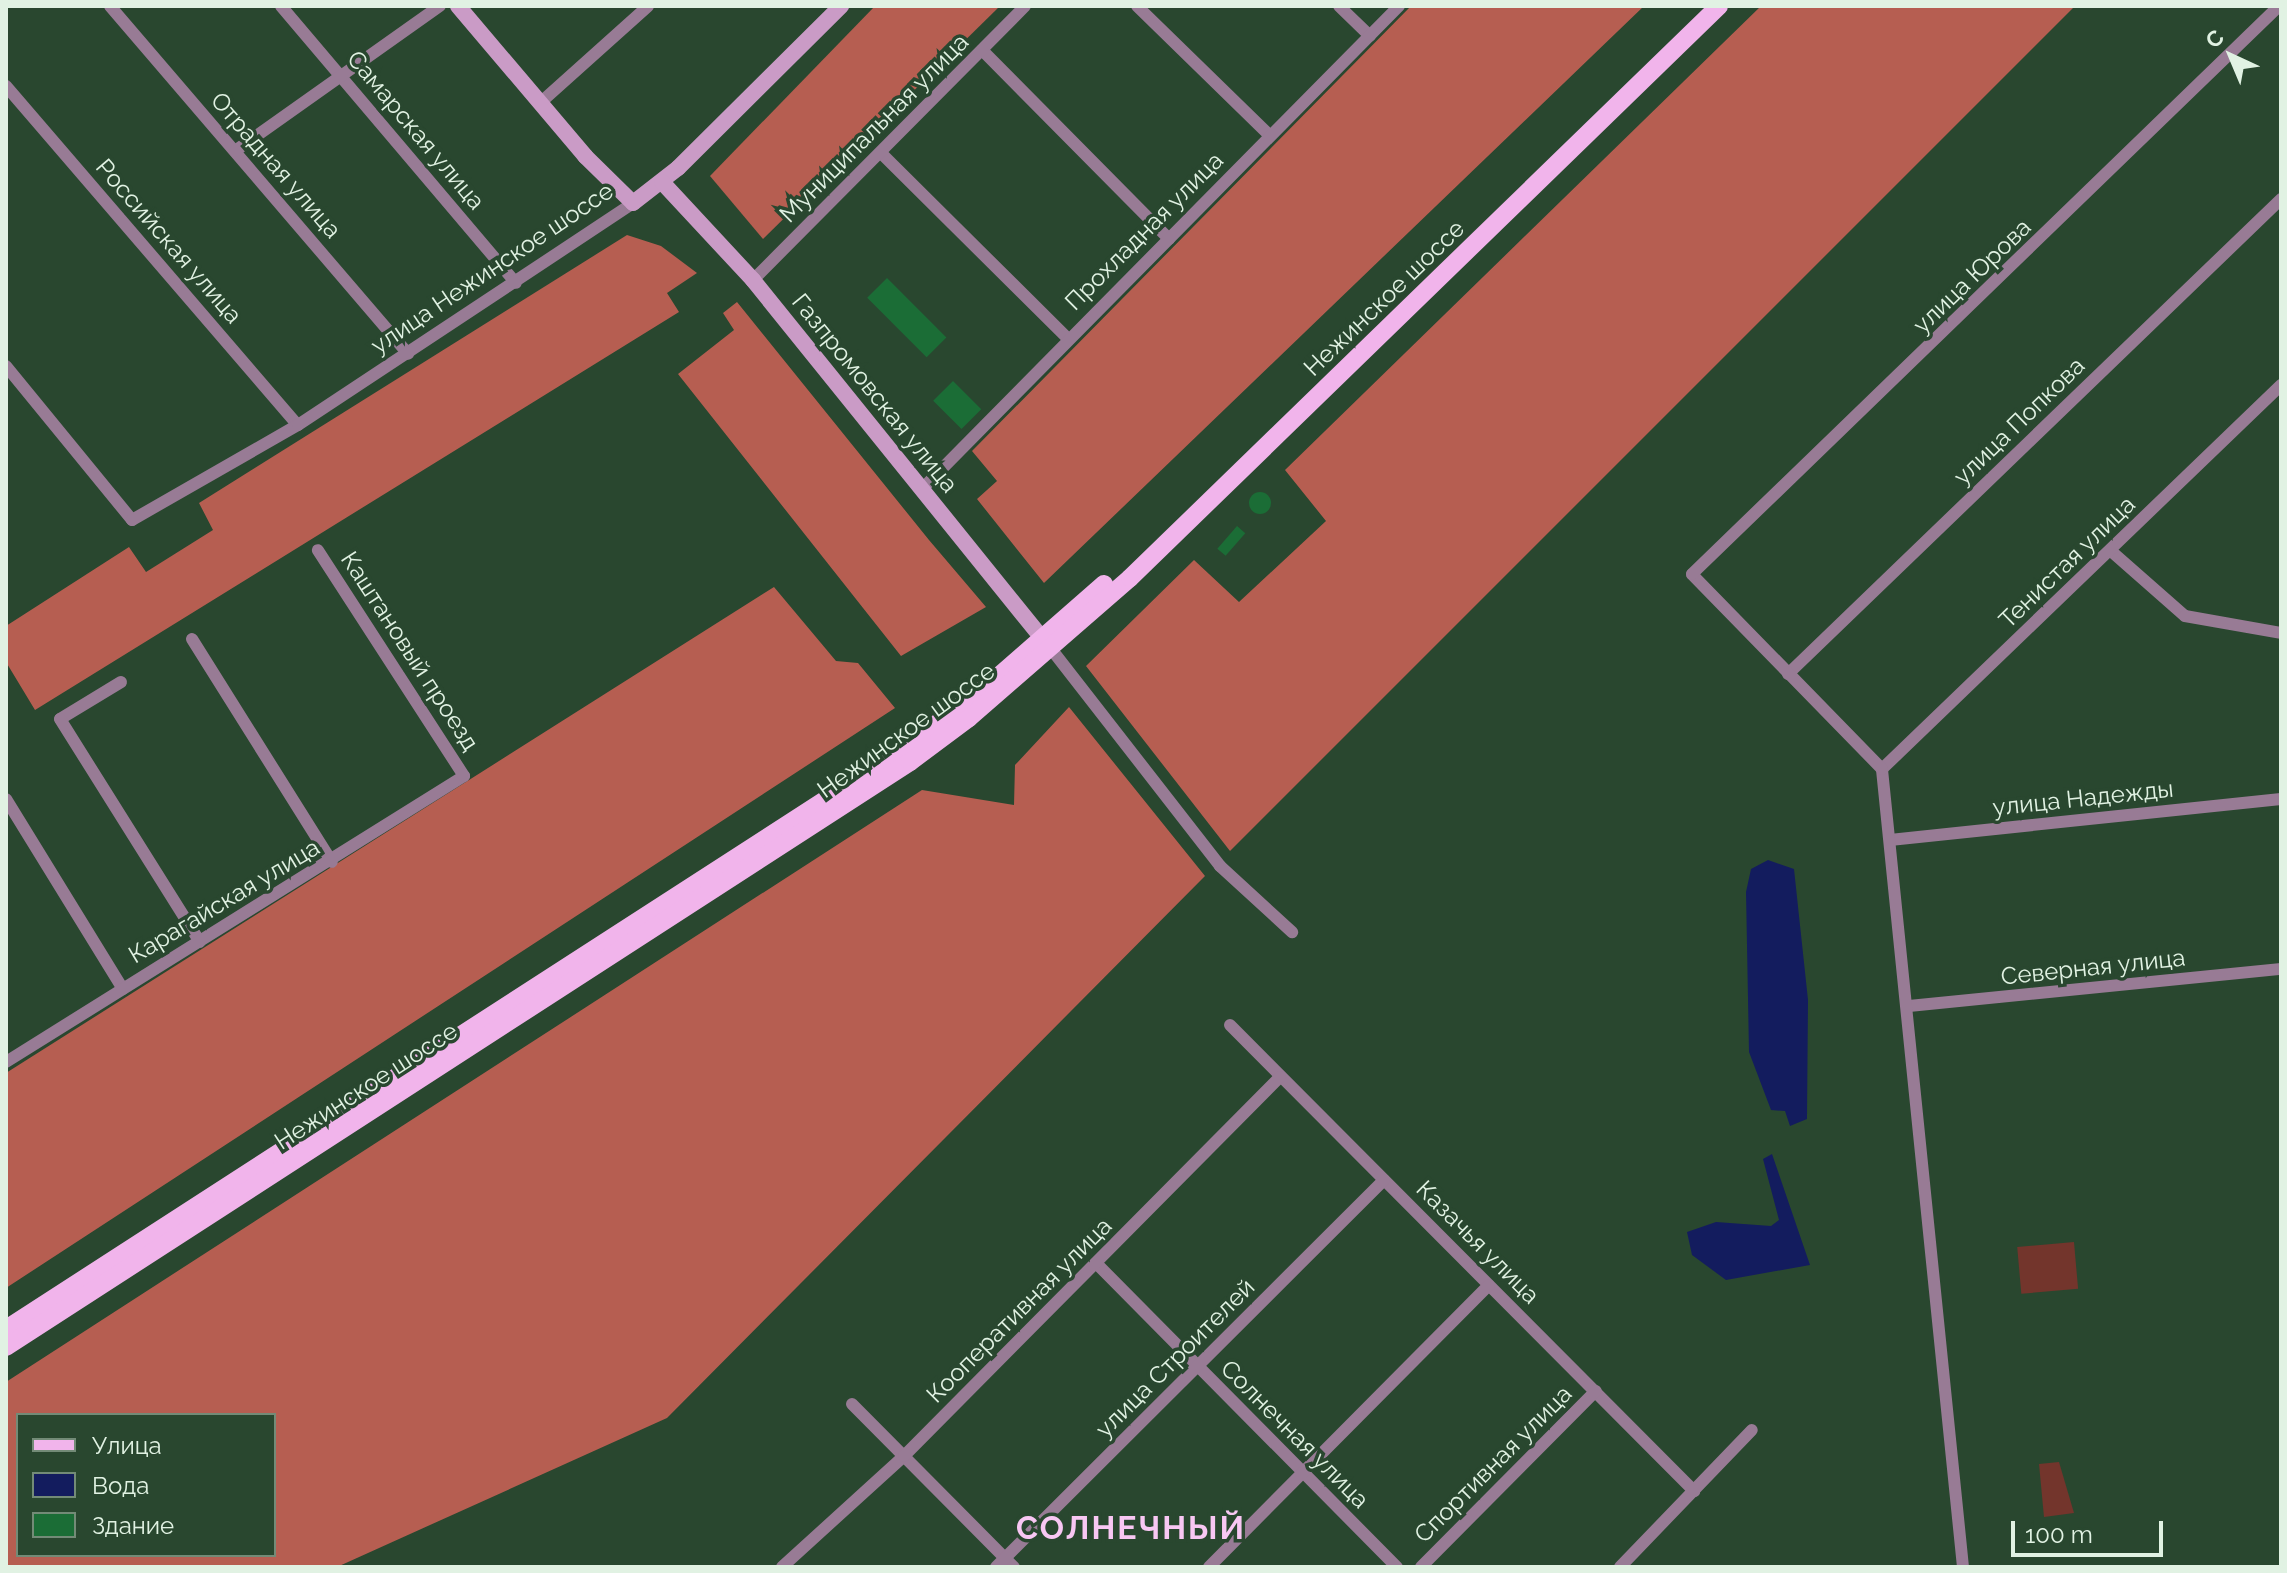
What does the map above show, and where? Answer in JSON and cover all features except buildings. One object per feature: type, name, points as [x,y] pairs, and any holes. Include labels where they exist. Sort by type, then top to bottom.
[{"type":"main road","points":[[458,6],[540,103],[633,203]]},
{"type":"main road","name":"улица Нежинское шоссе","points":[[633,203],[662,182],[841,6]]},
{"type":"main road","name":"Нежинское шоссе","points":[[6,1329],[893,756],[1048,645],[1706,6]]},
{"type":"main road","name":"Нежинское шоссе","points":[[6,1347],[910,762],[1048,645],[1719,6]]},
{"type":"main road","name":"Газпромовская улица","points":[[662,182],[753,280],[1048,645]]},
{"type":"street","name":"Отрадная улица","points":[[110,6],[408,354]]},
{"type":"street","name":"Самарская улица","points":[[281,6],[516,283]]},
{"type":"street","points":[[235,151],[440,6]]},
{"type":"street","points":[[540,103],[648,6]]},
{"type":"street","name":"Муниципальная улица","points":[[753,280],[1025,6]]},
{"type":"street","points":[[1137,6],[1270,136]]},
{"type":"street","points":[[1339,6],[1370,36]]},
{"type":"street","name":"Прохладная улица","points":[[922,489],[1399,6]]},
{"type":"street","name":"улица Юрова","points":[[1788,674],[1692,574],[2279,6]]},
{"type":"street","points":[[982,50],[1169,239]]},
{"type":"street","name":"Российская улица","points":[[6,86],[298,425]]},
{"type":"street","points":[[881,153],[1068,339]]},
{"type":"street","name":"улица Попкова","points":[[1788,674],[2281,199]]},
{"type":"street","name":"улица Нежинское шоссе","points":[[6,366],[132,520],[298,425],[633,203]]},
{"type":"street","name":"Тенистая улица","points":[[1882,769],[2281,385]]},
{"type":"street","name":"Каштановый проезд","points":[[318,550],[464,776]]},
{"type":"street","points":[[2111,551],[2185,616],[2281,633]]},
{"type":"street","points":[[192,639],[332,862]]},
{"type":"street","points":[[1048,645],[1220,866],[1292,932]]},
{"type":"street","points":[[1788,674],[1882,769],[1909,1006],[1963,1567]]},
{"type":"street","points":[[121,682],[60,719],[200,942]]},
{"type":"street","name":"Карагайская улица","points":[[6,1062],[332,862],[464,776]]},
{"type":"street","points":[[6,799],[123,989]]},
{"type":"street","name":"улица Надежды","points":[[1890,840],[2281,799]]},
{"type":"street","name":"Северная улица","points":[[1909,1006],[2281,969]]},
{"type":"street","name":"Казачья улица","points":[[1230,1025],[1694,1491]]},
{"type":"street","name":"Кооперативная улица","points":[[782,1567],[904,1456],[1280,1077]]},
{"type":"street","name":"улица Строителей","points":[[1005,1564],[1384,1180]]},
{"type":"street","name":"Солнечная улица","points":[[1096,1263],[1397,1567]]},
{"type":"street","points":[[1209,1567],[1304,1475],[1489,1285]]},
{"type":"street","name":"Спортивная улица","points":[[1421,1567],[1596,1391]]},
{"type":"street","points":[[852,1404],[1005,1564]]},
{"type":"street","points":[[1620,1567],[1752,1430]]},
{"type":"shaded area","points":[[875,6],[1000,6],[763,239],[710,176]]},
{"type":"shaded area","points":[[1411,6],[1644,6],[1044,583],[977,499],[997,481],[972,451]]},
{"type":"shaded area","points":[[1761,6],[2075,6],[1230,851],[1086,666],[1194,560],[1239,602],[1326,521],[1285,470]]},
{"type":"shaded area","points":[[627,235],[661,246],[697,273],[667,293],[679,312],[35,710],[6,662],[6,626],[129,547],[146,572],[213,530],[199,503]]},
{"type":"shaded area","points":[[737,302],[986,607],[901,656],[678,374],[734,330],[723,313]]},
{"type":"shaded area","points":[[774,587],[836,661],[858,663],[895,708],[6,1288],[6,1073]]},
{"type":"shaded area","points":[[1069,707],[1205,876],[667,1418],[337,1567],[6,1567],[6,1382],[922,790],[1014,805],[1015,765]]},
{"type":"shaded area","points":[[2074,1242],[2078,1289],[2021,1294],[2017,1247]]},
{"type":"shaded area","points":[[2059,1462],[2074,1513],[2044,1517],[2039,1464]]},
{"type":"water","points":[[1768,860],[1794,869],[1808,1000],[1807,1119],[1790,1126],[1785,1111],[1771,1110],[1749,1052],[1746,892],[1751,869]]},
{"type":"water","points":[[1772,1154],[1810,1265],[1726,1280],[1692,1255],[1687,1232],[1716,1222],[1771,1226],[1779,1220],[1763,1159]]},
{"type":"district","name":"СОЛНЕЧНЫЙ","points":[[1131,1528]]}]
